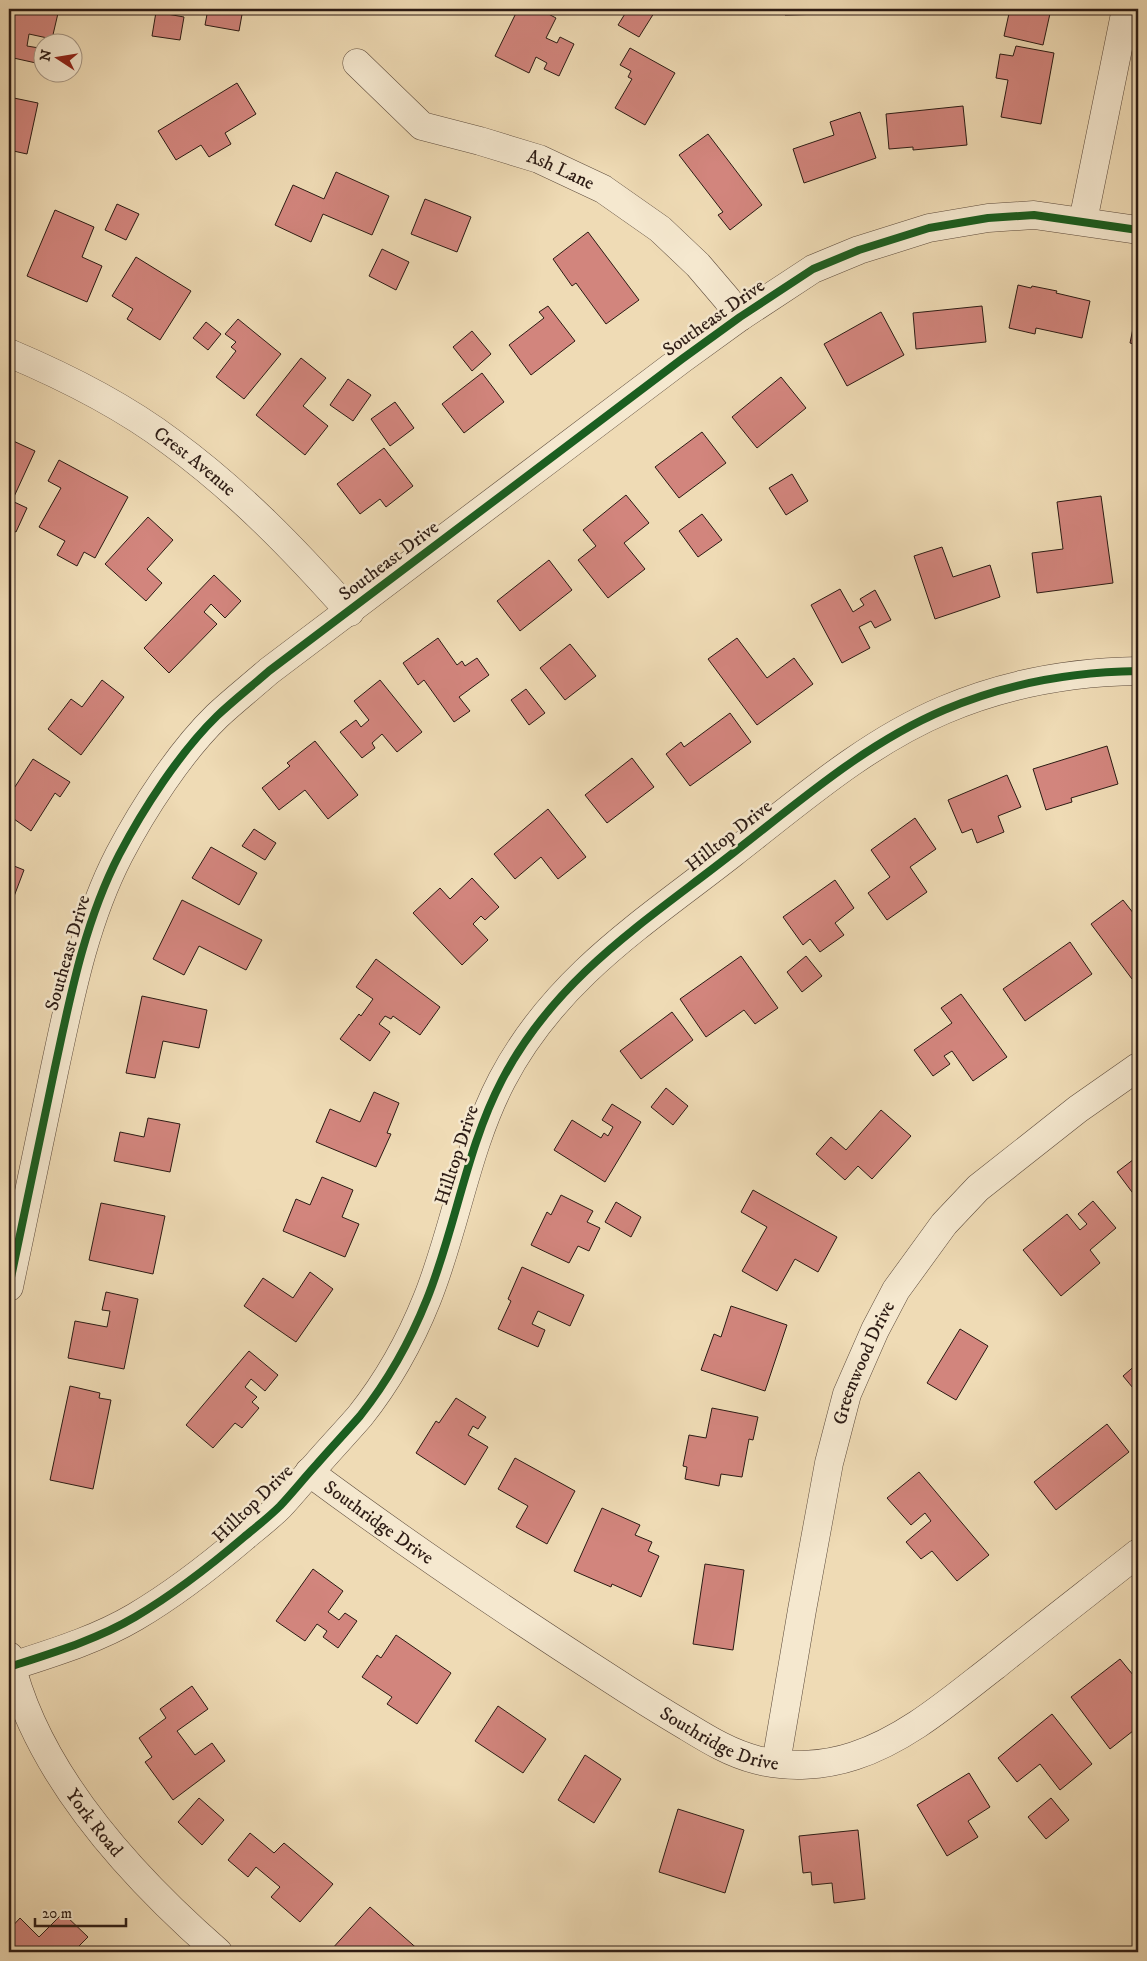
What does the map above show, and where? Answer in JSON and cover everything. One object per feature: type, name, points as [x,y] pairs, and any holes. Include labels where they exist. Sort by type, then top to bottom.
[{"type":"street","points":[[1083,221],[1126,9]]},
{"type":"street","name":"Ash Lane","points":[[357,63],[422,126],[539,159],[603,189],[660,229],[698,265],[740,317]]},
{"type":"street","name":"Southeast Drive","points":[[9,1287],[81,954],[96,908],[119,855],[148,805],[173,770],[216,717],[269,671],[350,612],[740,317],[813,269],[859,250],[929,228],[988,218],[1034,215],[1138,230]]},
{"type":"street","name":"Crest Avenue","points":[[9,353],[84,388],[134,417],[171,442],[243,500],[301,557],[350,612]]},
{"type":"street","name":"Hilltop Drive","points":[[10,1663],[78,1644],[134,1618],[209,1567],[279,1507],[362,1414],[411,1334],[439,1267],[483,1122],[502,1079],[522,1046],[551,1007],[583,973],[617,942],[662,909],[787,810],[896,733],[972,698],[1006,688],[1050,677],[1098,672],[1138,671]]},
{"type":"street","name":"Greenwood Drive","points":[[776,1763],[828,1463],[847,1394],[875,1330],[896,1290],[944,1224],[978,1188],[1078,1109],[1138,1067]]},
{"type":"street","name":"Southridge Drive","points":[[309,1472],[392,1534],[504,1610],[658,1710],[725,1750],[758,1760],[796,1765],[828,1762],[854,1756],[894,1739],[979,1678],[1138,1553]]},
{"type":"street","name":"York Road","points":[[10,1663],[32,1723],[70,1791],[100,1831],[148,1886],[218,1952]]},
{"type":"building","points":[[9,9],[59,9],[54,32],[32,32],[32,35],[29,34],[27,46],[32,47],[32,62],[9,57]]},
{"type":"building","points":[[208,9],[243,9],[239,31],[205,25]]},
{"type":"building","points":[[518,9],[539,9],[556,18],[546,38],[557,43],[560,37],[574,44],[559,76],[544,69],[547,63],[536,57],[529,73],[495,56]]},
{"type":"building","points":[[628,9],[648,9],[654,13],[639,37],[618,25]]},
{"type":"building","points":[[785,9],[828,9],[828,14],[785,15]]},
{"type":"building","points":[[1010,9],[1051,9],[1043,45],[1004,36]]},
{"type":"building","points":[[156,12],[184,17],[180,40],[152,36]]},
{"type":"building","points":[[1016,46],[1054,53],[1041,124],[1001,117],[1008,80],[996,78],[1000,54],[1013,56]]},
{"type":"building","points":[[630,48],[675,73],[645,125],[615,108],[632,79],[628,77],[631,71],[620,65]]},
{"type":"building","points":[[237,83],[256,114],[225,133],[231,144],[209,157],[201,145],[176,160],[158,131]]},
{"type":"building","points":[[9,97],[38,103],[27,154],[9,150]]},
{"type":"building","points":[[963,106],[967,145],[913,150],[913,147],[889,149],[886,114]]},
{"type":"building","points":[[860,112],[876,158],[804,183],[793,149],[834,135],[830,122]]},
{"type":"building","points":[[708,134],[762,205],[730,230],[718,215],[723,212],[679,155]]},
{"type":"building","points":[[336,172],[389,196],[372,235],[323,214],[311,242],[275,225],[293,185],[324,199]]},
{"type":"building","points":[[425,199],[471,217],[457,252],[411,234]]},
{"type":"building","points":[[117,204],[139,214],[126,240],[105,230]]},
{"type":"building","points":[[55,210],[94,227],[82,257],[102,266],[87,302],[27,276]]},
{"type":"building","points":[[588,232],[639,300],[606,324],[576,283],[572,286],[553,259]]},
{"type":"building","points":[[382,249],[409,262],[396,290],[369,276]]},
{"type":"building","points":[[136,257],[191,291],[160,340],[127,319],[133,309],[112,296]]},
{"type":"building","points":[[1018,285],[1057,291],[1056,293],[1090,301],[1082,338],[1036,328],[1035,334],[1009,328]]},
{"type":"building","points":[[1138,304],[1138,345],[1130,343]]},
{"type":"building","points":[[548,306],[575,341],[531,375],[509,345],[544,318],[539,312]]},
{"type":"building","points":[[982,306],[986,342],[916,349],[913,313]]},
{"type":"building","points":[[881,312],[904,355],[847,386],[824,344]]},
{"type":"building","points":[[238,319],[281,354],[244,399],[216,377],[236,351],[231,347],[236,342],[225,334]]},
{"type":"building","points":[[206,322],[221,334],[208,350],[193,338]]},
{"type":"building","points":[[472,331],[491,354],[472,371],[453,347]]},
{"type":"building","points":[[301,358],[326,378],[303,406],[328,426],[305,455],[256,415]]},
{"type":"building","points":[[482,373],[504,402],[464,433],[442,404]]},
{"type":"building","points":[[781,377],[806,408],[757,448],[732,417]]},
{"type":"building","points":[[348,379],[371,395],[353,421],[330,405]]},
{"type":"building","points":[[395,402],[414,428],[390,446],[371,419]]},
{"type":"building","points":[[702,432],[726,463],[679,498],[655,467]]},
{"type":"building","points":[[9,439],[35,451],[12,501],[27,508],[16,532],[9,529]]},
{"type":"building","points":[[384,448],[413,486],[386,507],[380,499],[360,514],[337,484]]},
{"type":"building","points":[[59,460],[128,497],[95,558],[84,552],[77,566],[57,555],[65,541],[39,527],[61,488],[48,481]]},
{"type":"building","points":[[792,474],[808,501],[786,515],[769,488]]},
{"type":"building","points":[[626,495],[649,523],[624,543],[645,569],[608,598],[578,560],[596,546],[583,530]]},
{"type":"building","points":[[1101,496],[1113,583],[1037,593],[1032,553],[1063,549],[1057,502]]},
{"type":"building","points":[[702,514],[722,540],[698,557],[679,531]]},
{"type":"building","points":[[148,517],[173,540],[147,569],[162,583],[146,601],[105,564]]},
{"type":"building","points":[[942,547],[953,577],[990,565],[1000,597],[935,619],[914,556]]},
{"type":"building","points":[[549,560],[572,590],[520,631],[497,601]]},
{"type":"building","points":[[214,575],[241,601],[225,618],[211,604],[204,612],[217,624],[169,673],[144,648]]},
{"type":"building","points":[[840,589],[853,612],[864,605],[860,599],[875,590],[891,620],[875,628],[871,621],[859,627],[870,648],[842,663],[811,605]]},
{"type":"building","points":[[438,638],[457,665],[462,661],[465,666],[477,658],[489,675],[459,697],[470,711],[454,722],[424,680],[418,685],[403,663]]},
{"type":"building","points":[[737,638],[767,678],[794,658],[813,684],[757,725],[708,659]]},
{"type":"building","points":[[570,644],[596,676],[565,700],[540,668]]},
{"type":"building","points":[[102,680],[124,697],[81,755],[48,729],[71,699],[82,707]]},
{"type":"building","points":[[380,680],[422,732],[397,752],[382,734],[372,743],[375,748],[362,758],[340,732],[356,720],[361,727],[369,720],[354,701]]},
{"type":"building","points":[[526,689],[545,713],[529,725],[511,700]]},
{"type":"building","points":[[730,713],[751,742],[690,786],[666,754],[681,742],[684,747]]},
{"type":"building","points":[[315,741],[358,795],[328,819],[305,790],[279,810],[262,788],[290,766],[287,763]]},
{"type":"building","points":[[1107,746],[1118,784],[1071,798],[1072,802],[1046,810],[1033,769]]},
{"type":"building","points":[[632,758],[654,787],[607,823],[585,795]]},
{"type":"building","points":[[33,759],[70,782],[60,797],[55,793],[31,831],[14,819],[9,827],[9,796]]},
{"type":"building","points":[[1007,775],[1021,807],[998,816],[1004,832],[977,843],[972,829],[962,833],[948,800]]},
{"type":"building","points":[[548,809],[586,857],[558,879],[541,857],[515,879],[494,854]]},
{"type":"building","points":[[915,818],[936,849],[910,867],[927,892],[887,920],[868,893],[890,877],[871,850]]},
{"type":"building","points":[[254,829],[276,843],[265,860],[242,846]]},
{"type":"building","points":[[211,847],[257,873],[239,905],[192,878]]},
{"type":"building","points":[[9,864],[24,870],[10,907],[9,907]]},
{"type":"building","points":[[472,878],[499,907],[485,920],[481,916],[473,924],[488,940],[462,965],[413,913],[440,888],[450,899]]},
{"type":"building","points":[[835,880],[854,908],[835,923],[844,935],[820,952],[810,939],[803,945],[783,917]]},
{"type":"building","points":[[182,900],[262,940],[246,970],[199,946],[184,975],[153,959]]},
{"type":"building","points":[[1123,900],[1134,914],[1138,911],[1138,975],[1132,979],[1091,924]]},
{"type":"building","points":[[1070,942],[1092,974],[1025,1021],[1003,989]]},
{"type":"building","points":[[741,956],[778,1008],[755,1024],[744,1010],[706,1037],[680,999]]},
{"type":"building","points":[[806,956],[822,976],[802,992],[787,972]]},
{"type":"building","points":[[376,959],[440,1007],[420,1035],[393,1016],[391,1019],[385,1016],[379,1024],[390,1032],[370,1061],[340,1039],[359,1014],[361,1016],[373,999],[356,987]]},
{"type":"building","points":[[961,994],[1007,1057],[973,1081],[952,1051],[944,1056],[950,1064],[933,1076],[914,1050],[952,1023],[941,1008]]},
{"type":"building","points":[[142,996],[207,1010],[199,1048],[163,1041],[155,1078],[126,1073]]},
{"type":"building","points":[[672,1012],[693,1040],[641,1079],[620,1051]]},
{"type":"building","points":[[666,1088],[688,1106],[673,1125],[651,1107]]},
{"type":"building","points":[[374,1092],[399,1103],[387,1133],[391,1134],[376,1167],[316,1142],[330,1109],[360,1122]]},
{"type":"building","points":[[612,1104],[641,1122],[605,1182],[554,1150],[572,1120],[601,1138],[604,1133],[608,1136],[613,1127],[602,1120]]},
{"type":"building","points":[[881,1110],[911,1136],[872,1179],[858,1166],[845,1180],[816,1154],[831,1137],[846,1150]]},
{"type":"building","points":[[148,1118],[180,1124],[170,1172],[114,1161],[120,1132],[144,1137]]},
{"type":"building","points":[[1138,1156],[1138,1200],[1117,1172]]},
{"type":"building","points":[[322,1177],[353,1190],[342,1217],[359,1224],[345,1257],[283,1231],[296,1199],[310,1205]]},
{"type":"building","points":[[753,1190],[837,1237],[818,1272],[795,1259],[777,1291],[742,1271],[767,1227],[741,1212]]},
{"type":"building","points":[[561,1195],[593,1211],[587,1222],[600,1228],[589,1251],[578,1246],[569,1263],[531,1245],[547,1212],[551,1215]]},
{"type":"building","points":[[1093,1201],[1116,1228],[1090,1250],[1100,1263],[1061,1296],[1023,1250],[1067,1214],[1080,1230],[1087,1224],[1078,1214]]},
{"type":"building","points":[[616,1202],[641,1217],[631,1237],[605,1222]]},
{"type":"building","points":[[101,1203],[165,1216],[153,1274],[89,1260]]},
{"type":"building","points":[[522,1267],[584,1295],[570,1326],[538,1311],[532,1324],[545,1330],[538,1347],[498,1329],[511,1301],[508,1299]]},
{"type":"building","points":[[310,1272],[333,1289],[296,1342],[244,1306],[263,1278],[293,1298]]},
{"type":"building","points":[[106,1292],[138,1299],[124,1369],[68,1358],[75,1321],[107,1327],[110,1311],[102,1310]]},
{"type":"building","points":[[731,1306],[787,1325],[765,1391],[701,1370],[714,1334],[721,1337]]},
{"type":"building","points":[[960,1329],[988,1346],[956,1400],[927,1383]]},
{"type":"building","points":[[249,1351],[278,1375],[265,1391],[251,1379],[245,1387],[257,1397],[252,1402],[259,1408],[242,1428],[235,1423],[213,1448],[186,1425]]},
{"type":"building","points":[[1138,1363],[1138,1394],[1123,1376]]},
{"type":"building","points":[[70,1386],[100,1393],[99,1398],[111,1400],[93,1489],[50,1480]]},
{"type":"building","points":[[456,1398],[486,1417],[478,1429],[473,1426],[468,1435],[488,1447],[465,1485],[416,1453],[436,1421],[439,1423]]},
{"type":"building","points":[[712,1408],[758,1417],[753,1440],[749,1439],[742,1477],[721,1474],[719,1486],[685,1479],[687,1467],[683,1466],[689,1435],[706,1438]]},
{"type":"building","points":[[1107,1424],[1129,1452],[1056,1510],[1034,1482]]},
{"type":"building","points":[[515,1458],[575,1491],[547,1544],[516,1527],[528,1506],[498,1489]]},
{"type":"building","points":[[919,1472],[989,1555],[957,1581],[932,1551],[921,1559],[906,1542],[931,1521],[925,1513],[911,1525],[887,1498]]},
{"type":"building","points":[[602,1508],[640,1525],[635,1535],[652,1542],[648,1551],[659,1556],[641,1597],[612,1584],[611,1587],[574,1571]]},
{"type":"building","points":[[705,1564],[744,1570],[733,1650],[693,1644]]},
{"type":"building","points":[[313,1569],[343,1591],[328,1612],[339,1620],[345,1613],[357,1621],[338,1648],[323,1637],[327,1631],[317,1624],[305,1641],[276,1621]]},
{"type":"building","points":[[396,1635],[451,1673],[417,1724],[387,1704],[392,1697],[362,1677],[377,1655],[381,1658]]},
{"type":"building","points":[[1120,1659],[1138,1681],[1138,1727],[1110,1749],[1071,1697]]},
{"type":"building","points":[[192,1686],[208,1709],[177,1731],[195,1755],[212,1743],[225,1761],[173,1800],[145,1762],[152,1757],[139,1738],[166,1718],[160,1709]]},
{"type":"building","points":[[498,1706],[546,1739],[523,1773],[475,1741]]},
{"type":"building","points":[[1052,1714],[1092,1764],[1060,1790],[1040,1764],[1017,1782],[998,1758]]},
{"type":"building","points":[[585,1755],[621,1779],[594,1823],[558,1800]]},
{"type":"building","points":[[969,1773],[990,1807],[968,1821],[978,1837],[947,1856],[917,1805]]},
{"type":"building","points":[[199,1798],[224,1820],[202,1845],[178,1822]]},
{"type":"building","points":[[1051,1798],[1069,1820],[1046,1839],[1028,1817]]},
{"type":"building","points":[[678,1809],[744,1830],[725,1893],[659,1872]]},
{"type":"building","points":[[858,1830],[865,1899],[834,1903],[832,1883],[812,1885],[811,1872],[803,1873],[799,1836]]},
{"type":"building","points":[[250,1833],[274,1853],[284,1843],[333,1884],[300,1922],[271,1897],[280,1887],[256,1867],[248,1877],[228,1860]]},
{"type":"building","points":[[370,1907],[421,1952],[333,1952],[331,1950]]},
{"type":"building","points":[[63,1913],[88,1937],[73,1952],[9,1951],[9,1930],[20,1918],[39,1937]]},
{"type":"cycle path","points":[[9,1287],[66,1016],[79,961],[96,907],[119,855],[151,800],[189,746],[217,716],[269,671],[682,359],[740,317],[813,269],[859,250],[929,228],[988,218],[1034,215],[1138,230]]},
{"type":"cycle path","points":[[9,1667],[105,1633],[135,1617],[178,1589],[276,1510],[360,1416],[389,1375],[421,1314],[446,1244],[479,1133],[502,1080],[524,1044],[549,1011],[576,981],[605,954],[635,928],[834,774],[915,723],[968,701],[1015,686],[1063,677],[1138,671]]}]
